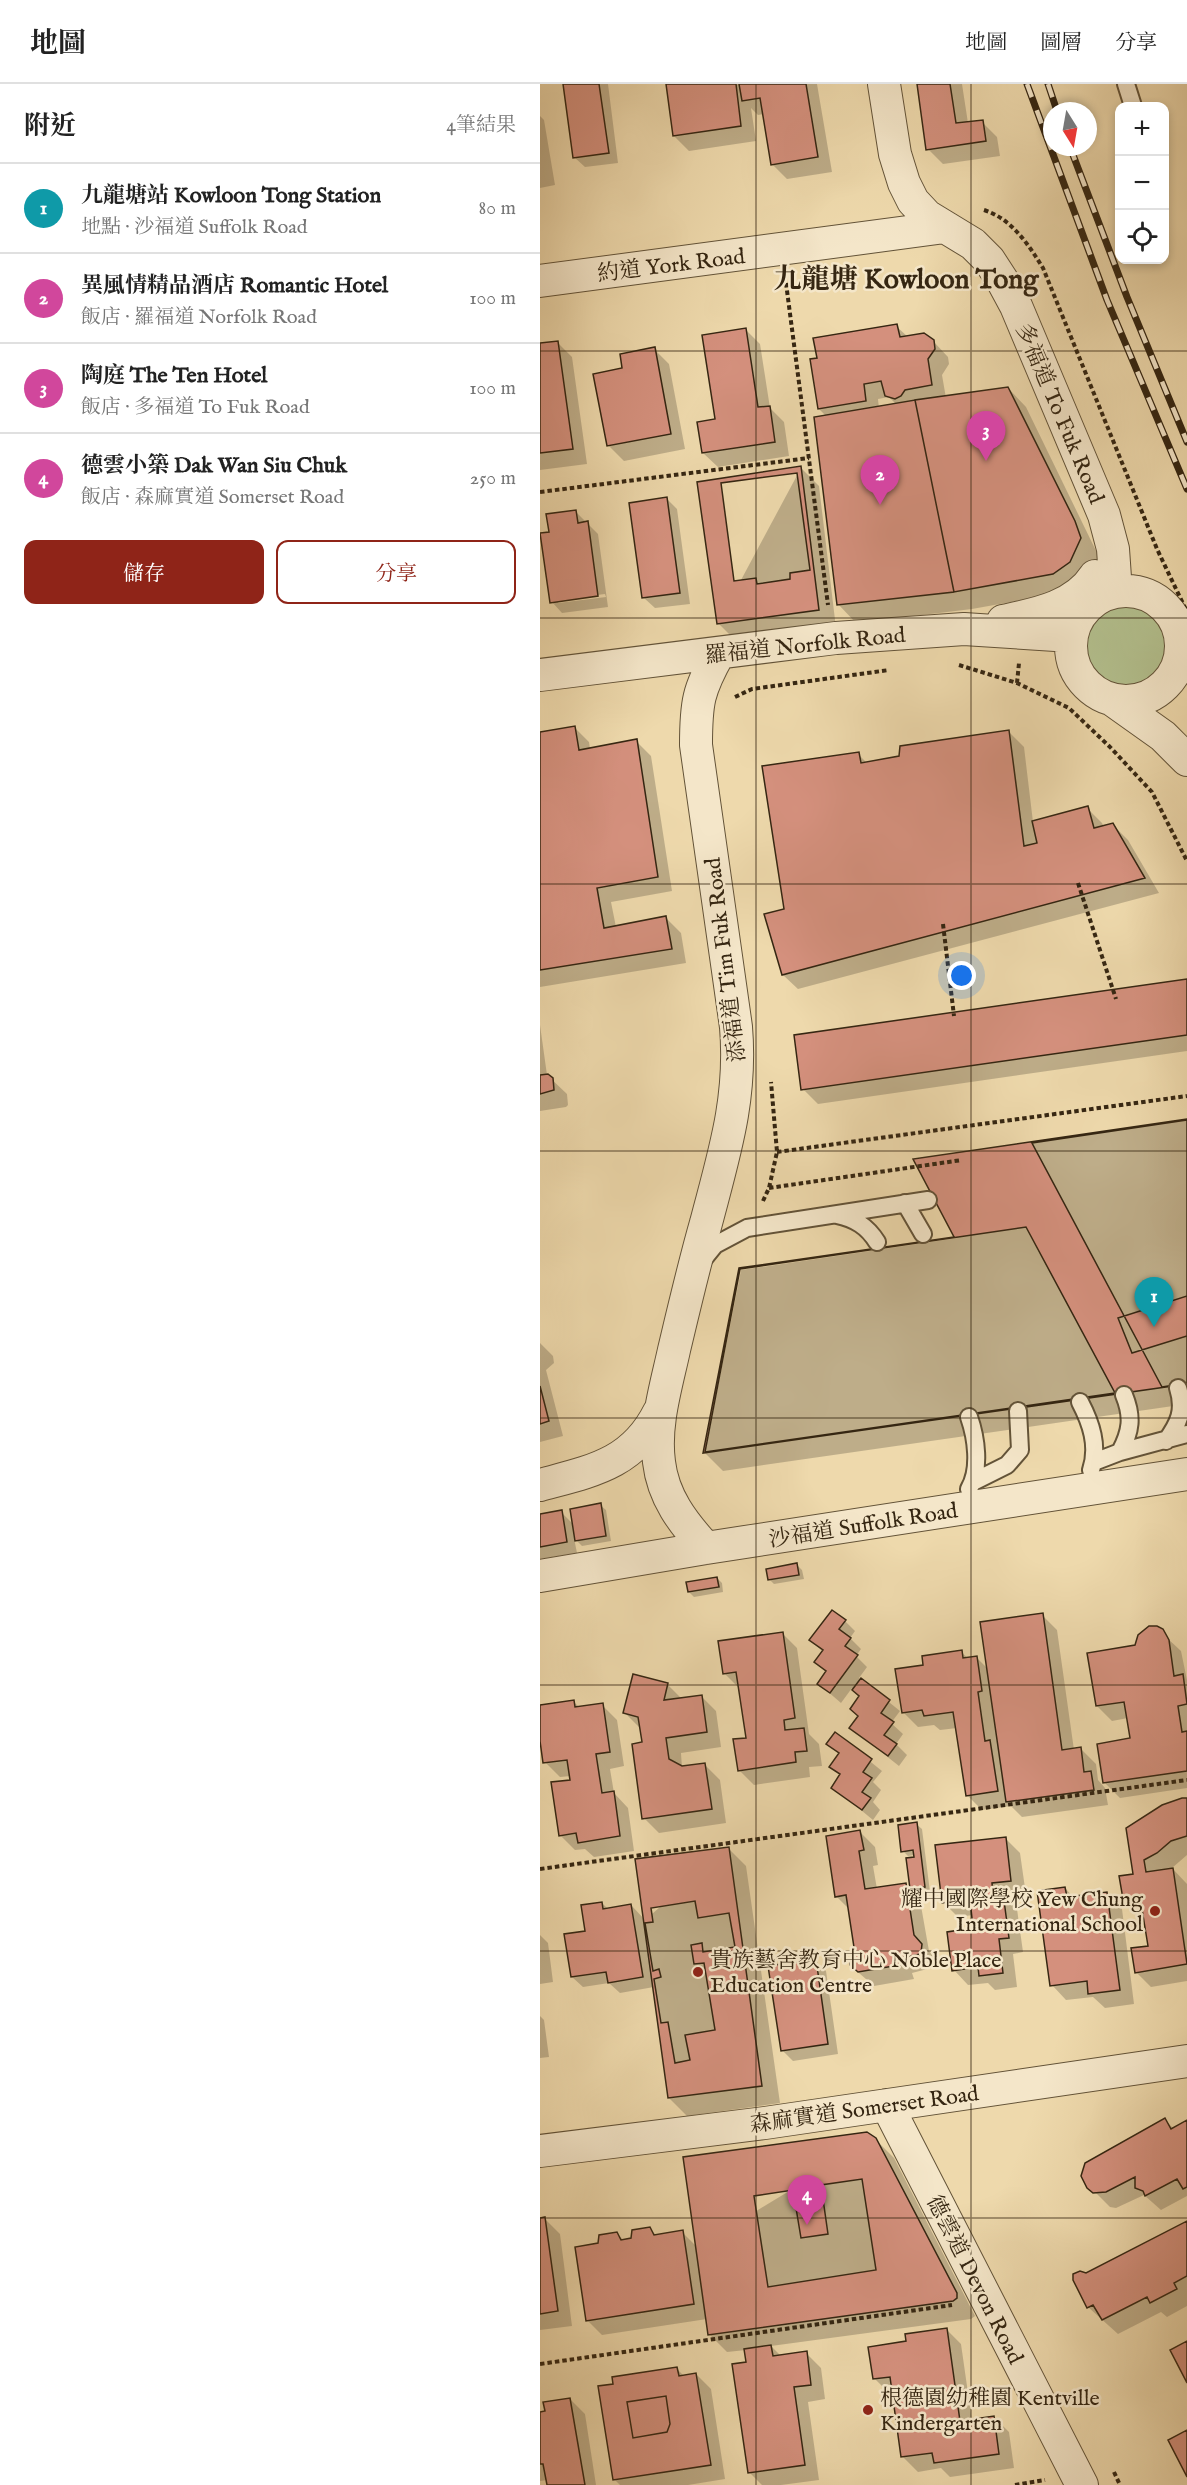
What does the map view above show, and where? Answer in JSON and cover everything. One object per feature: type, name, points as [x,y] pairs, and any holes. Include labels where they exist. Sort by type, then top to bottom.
[{"type":"street","name":"多福道 To Fuk Road","points":[[884,84],[895,154],[904,183],[913,201],[927,216],[973,244],[990,260],[1016,306],[1109,528],[1116,570],[1116,592]]},
{"type":"street","name":"約道 York Road","points":[[540,281],[945,227]]},
{"type":"street","points":[[964,629],[1049,610],[1076,596],[1093,579],[1103,561],[1109,528]]},
{"type":"street","points":[[1111,699],[1127,701],[1143,699],[1158,692],[1170,681],[1178,667],[1184,666],[1181,634],[1175,619],[1164,605],[1149,595],[1133,591],[1116,592],[1100,597],[1087,607],[1077,621],[1071,636],[1071,652],[1075,668],[1084,682],[1096,693],[1111,699],[1162,736],[1187,760]]},
{"type":"street","name":"羅福道 Norfolk Road","points":[[540,675],[836,638],[964,629],[1071,636]]},
{"type":"street","name":"添福道 Tim Fuk Road","points":[[706,1548],[687,1527],[665,1490],[657,1444],[660,1409],[690,1282],[731,1130],[737,1089],[739,1058],[736,1027],[696,745],[695,718],[698,696],[704,679],[719,653]]},
{"type":"street","name":"添福道 Tim Fuk Road","points":[[540,1485],[587,1472],[625,1454],[639,1443],[651,1428],[660,1409]]},
{"type":"street","name":"沙福道 Suffolk Road","points":[[540,1576],[958,1509],[1089,1476],[1187,1474]]},
{"type":"street","name":"森麻實道 Somerset Road","points":[[540,2151],[765,2123],[1187,2061]]},
{"type":"street","name":"德雲道 Devon Road","points":[[887,2105],[1082,2485]]},
{"type":"lane","points":[[1126,84],[1132,102]]},
{"type":"lane","points":[[690,1282],[715,1245],[747,1228],[928,1200]]},
{"type":"lane","points":[[905,1203],[923,1234]]},
{"type":"lane","points":[[830,1214],[849,1218],[864,1226],[877,1242]]},
{"type":"lane","points":[[1166,1441],[1178,1424],[1182,1413],[1179,1388]]},
{"type":"lane","points":[[1120,1452],[1129,1435],[1131,1420],[1124,1395]]},
{"type":"lane","points":[[1080,1402],[1091,1427],[1089,1476]]},
{"type":"lane","points":[[973,1482],[1007,1465],[1020,1450],[1018,1411]]},
{"type":"lane","points":[[958,1509],[973,1482],[975,1468],[974,1432],[969,1417]]},
{"type":"lane","points":[[1089,1476],[1120,1452],[1187,1434]]},
{"type":"path","points":[[797,281],[786,283],[829,612]]},
{"type":"path","points":[[540,492],[809,458]]},
{"type":"path","points":[[952,665],[963,665],[1017,683],[1069,708],[1152,792],[1187,861]]},
{"type":"path","points":[[762,688],[896,669]]},
{"type":"path","points":[[1078,883],[1116,999]]},
{"type":"path","points":[[944,924],[954,1016]]},
{"type":"path","points":[[762,1198],[769,1188],[777,1152],[1187,1096]]},
{"type":"path","points":[[769,1188],[962,1160]]},
{"type":"path","points":[[540,1869],[1187,1780]]},
{"type":"path","points":[[540,2364],[956,2304]]},
{"type":"green space","points":[[1127,603],[1143,606],[1157,615],[1166,629],[1169,645],[1166,661],[1157,675],[1143,684],[1127,687],[1111,684],[1097,675],[1088,661],[1085,645],[1088,629],[1097,615],[1111,606]]},
{"type":"building","points":[[563,84],[599,84],[609,153],[573,158]]},
{"type":"building","points":[[666,84],[736,84],[741,126],[673,136]]},
{"type":"building","points":[[739,84],[806,84],[818,157],[771,165],[760,98],[742,101]]},
{"type":"building","points":[[917,84],[950,84],[956,123],[983,120],[986,141],[926,150]]},
{"type":"building","points":[[897,324],[900,337],[924,333],[934,340],[935,349],[928,359],[932,385],[905,390],[895,399],[885,396],[881,381],[864,384],[866,401],[818,409],[810,359],[817,358],[813,338]]},
{"type":"building","points":[[746,328],[758,407],[770,406],[775,442],[702,453],[697,422],[715,419],[702,335]]},
{"type":"building","points":[[558,341],[573,449],[540,453],[540,343]]},
{"type":"building","points":[[655,347],[671,434],[607,446],[593,374],[622,368],[620,354]]},
{"type":"building","points":[[1008,387],[1075,521],[1081,538],[1070,562],[1053,574],[954,592],[915,400]]},
{"type":"building","points":[[915,400],[954,592],[837,605],[814,417]]},
{"type":"building","points":[[801,466],[819,610],[717,624],[697,482]]},
{"type":"building","points":[[797,473],[810,570],[790,573],[790,579],[757,584],[756,578],[734,581],[721,483]]},
{"type":"building","points":[[667,497],[680,593],[642,598],[629,503]]},
{"type":"building","points":[[576,510],[578,523],[588,521],[598,596],[550,603],[540,533],[549,532],[546,514]]},
{"type":"building","points":[[575,726],[579,750],[637,739],[658,877],[597,888],[604,928],[666,916],[672,949],[540,970],[540,732]]},
{"type":"building","points":[[1009,730],[1024,846],[1037,843],[1032,821],[1088,806],[1094,828],[1113,823],[1145,878],[782,975],[764,914],[784,909],[762,766],[859,752],[861,763],[899,756],[900,746]]},
{"type":"building","points":[[1187,979],[1187,1035],[801,1090],[794,1035]]},
{"type":"building","points":[[548,1074],[553,1078],[554,1090],[540,1094],[540,1075]]},
{"type":"building","points":[[1187,1119],[1187,1384],[703,1453],[739,1268],[954,1237],[913,1159]]},
{"type":"building","points":[[1187,1120],[1187,1383],[1162,1387],[1032,1143]]},
{"type":"building","points":[[1026,1227],[1115,1393],[705,1452],[740,1269]]},
{"type":"building","points":[[1187,1296],[1187,1336],[1132,1353],[1118,1318]]},
{"type":"building","points":[[540,1386],[549,1421],[540,1424]]},
{"type":"building","points":[[601,1503],[606,1536],[575,1541],[570,1509]]},
{"type":"building","points":[[562,1510],[567,1542],[540,1547],[540,1514]]},
{"type":"building","points":[[797,1563],[799,1575],[768,1580],[766,1569]]},
{"type":"building","points":[[717,1577],[719,1587],[688,1592],[686,1582]]},
{"type":"building","points":[[832,1610],[846,1620],[839,1629],[851,1638],[845,1646],[858,1655],[830,1693],[817,1684],[826,1671],[814,1662],[823,1650],[809,1640]]},
{"type":"building","points":[[1043,1613],[1062,1750],[1081,1747],[1084,1772],[1091,1771],[1094,1790],[1006,1802],[980,1622]]},
{"type":"building","points":[[1149,1626],[1163,1629],[1169,1640],[1174,1676],[1183,1674],[1187,1704],[1178,1706],[1182,1732],[1187,1731],[1187,1771],[1103,1783],[1097,1744],[1130,1738],[1124,1702],[1096,1706],[1087,1653],[1135,1645],[1138,1635]]},
{"type":"building","points":[[783,1632],[795,1718],[784,1720],[785,1730],[804,1728],[807,1751],[795,1752],[796,1762],[738,1771],[733,1739],[746,1738],[736,1672],[723,1674],[718,1641]]},
{"type":"building","points":[[962,1650],[963,1658],[977,1656],[982,1691],[978,1692],[985,1741],[990,1740],[998,1791],[966,1796],[953,1712],[924,1716],[922,1710],[902,1713],[895,1669],[923,1665],[922,1656]]},
{"type":"building","points":[[633,1674],[668,1683],[664,1700],[702,1695],[707,1732],[666,1738],[669,1759],[682,1766],[705,1763],[712,1809],[642,1819],[632,1744],[642,1742],[638,1717],[623,1713]]},
{"type":"building","points":[[861,1678],[890,1700],[881,1713],[894,1722],[884,1735],[897,1744],[888,1756],[849,1728],[858,1716],[850,1709],[859,1696],[852,1690]]},
{"type":"building","points":[[574,1700],[575,1707],[603,1703],[610,1752],[596,1754],[602,1793],[614,1791],[620,1836],[578,1843],[576,1833],[559,1836],[551,1782],[570,1780],[567,1760],[543,1763],[540,1741],[540,1705]]},
{"type":"building","points":[[835,1732],[872,1759],[863,1772],[872,1778],[862,1792],[871,1798],[862,1810],[831,1788],[840,1774],[829,1767],[839,1753],[826,1744]]},
{"type":"building","points":[[1187,1798],[1187,1836],[1171,1841],[1144,1860],[1146,1872],[1173,1868],[1187,1964],[1135,1973],[1131,1948],[1148,1946],[1140,1897],[1123,1899],[1119,1876],[1133,1874],[1126,1828],[1162,1805]]},
{"type":"building","points":[[917,1822],[925,1887],[910,1889],[906,1858],[914,1857],[913,1850],[901,1852],[898,1825]]},
{"type":"building","points":[[860,1830],[864,1850],[859,1851],[865,1889],[906,1883],[914,1935],[922,1944],[921,1953],[898,1958],[900,1965],[858,1972],[850,1965],[850,1958],[855,1954],[846,1895],[835,1897],[826,1836]]},
{"type":"building","points":[[1006,1837],[1011,1881],[992,1883],[993,1894],[1003,1893],[1009,1938],[999,1939],[1003,1973],[979,1976],[978,1967],[952,1971],[947,1932],[973,1928],[970,1899],[942,1903],[935,1845]]},
{"type":"building","name":"貴族藝舍教育中心 Noble Place Education Centre","points":[[729,1847],[762,2086],[668,2098],[635,1859]]},
{"type":"building","points":[[1065,1887],[1067,1897],[1107,1892],[1120,1990],[1088,1994],[1087,1981],[1050,1986],[1037,1891]]},
{"type":"building","points":[[695,1901],[698,1918],[729,1913],[735,1947],[703,1952],[702,1943],[691,1945],[694,1964],[704,1963],[715,2030],[685,2035],[690,2060],[675,2063],[668,2022],[661,2023],[654,1979],[661,1977],[659,1969],[653,1971],[645,1923],[653,1922],[651,1908]]},
{"type":"building","points":[[602,1902],[603,1909],[631,1904],[643,1977],[608,1983],[606,1972],[571,1977],[564,1934],[585,1931],[581,1905]]},
{"type":"building","points":[[816,1959],[828,2044],[781,2051],[768,1966]]},
{"type":"building","points":[[1165,2118],[1171,2129],[1187,2120],[1187,2187],[1183,2189],[1177,2179],[1145,2196],[1143,2191],[1135,2188],[1135,2177],[1106,2192],[1093,2193],[1087,2188],[1081,2176],[1085,2163]]},
{"type":"building","points":[[867,2132],[876,2138],[957,2293],[957,2298],[953,2301],[708,2335],[683,2157]]},
{"type":"building","points":[[862,2179],[876,2270],[768,2287],[754,2196],[793,2190],[801,2238],[828,2234],[821,2185]]},
{"type":"building","points":[[545,2217],[558,2311],[540,2314],[540,2218]]},
{"type":"building","points":[[1187,2221],[1187,2276],[1174,2283],[1177,2289],[1150,2303],[1147,2297],[1102,2320],[1093,2305],[1087,2308],[1073,2280],[1073,2274],[1080,2271],[1086,2273]]},
{"type":"building","points":[[650,2227],[654,2235],[683,2230],[694,2304],[586,2321],[575,2247],[598,2243],[599,2235],[617,2232],[621,2240],[631,2238],[632,2230]]},
{"type":"building","points":[[947,2328],[960,2421],[994,2416],[999,2454],[934,2463],[932,2453],[901,2457],[890,2377],[873,2379],[868,2347],[906,2341],[905,2334]]},
{"type":"building","points":[[1187,2341],[1187,2383],[1170,2350]]},
{"type":"building","points":[[771,2345],[773,2356],[807,2351],[811,2385],[794,2387],[805,2465],[748,2473],[732,2364],[746,2362],[744,2349]]},
{"type":"building","points":[[677,2367],[679,2376],[696,2373],[711,2465],[613,2480],[598,2386],[613,2384],[612,2377]],"holes":[[[666,2396],[670,2424],[667,2432],[633,2438],[627,2402]]]},
{"type":"building","points":[[666,2396],[670,2424],[667,2432],[633,2438],[627,2402]]},
{"type":"building","points":[[570,2398],[585,2485],[547,2485],[543,2464],[540,2464],[540,2412],[545,2411],[543,2402]]},
{"type":"building","points":[[1187,2430],[1187,2477],[1168,2440]]},
{"type":"railway","points":[[1027,84],[1107,300],[1187,489]]},
{"type":"railway","points":[[1048,84],[1054,102]]},
{"type":"railway","points":[[1073,156],[1127,297],[1187,442]]},
{"type":"place","name":"陶庭 The Ten Hotel","points":[[986,461]]},
{"type":"place","name":"異風情精品酒店 Romantic Hotel","points":[[880,505]]},
{"type":"place","name":"九龍塘站 Kowloon Tong Station","points":[[1154,1327]]},
{"type":"place","name":"耀中國際學校 Yew Chung International School","points":[[1155,1911]]},
{"type":"place","name":"貴族藝舍教育中心 Noble Place Education Centre","points":[[698,1972]]},
{"type":"place","name":"德雲小築 Dak Wan Siu Chuk","points":[[807,2225]]},
{"type":"place","name":"根德園幼稚園 Kentville Kindergarten","points":[[868,2410]]},
{"type":"district","name":"九龍塘 Kowloon Tong","points":[[906,278]]}]
